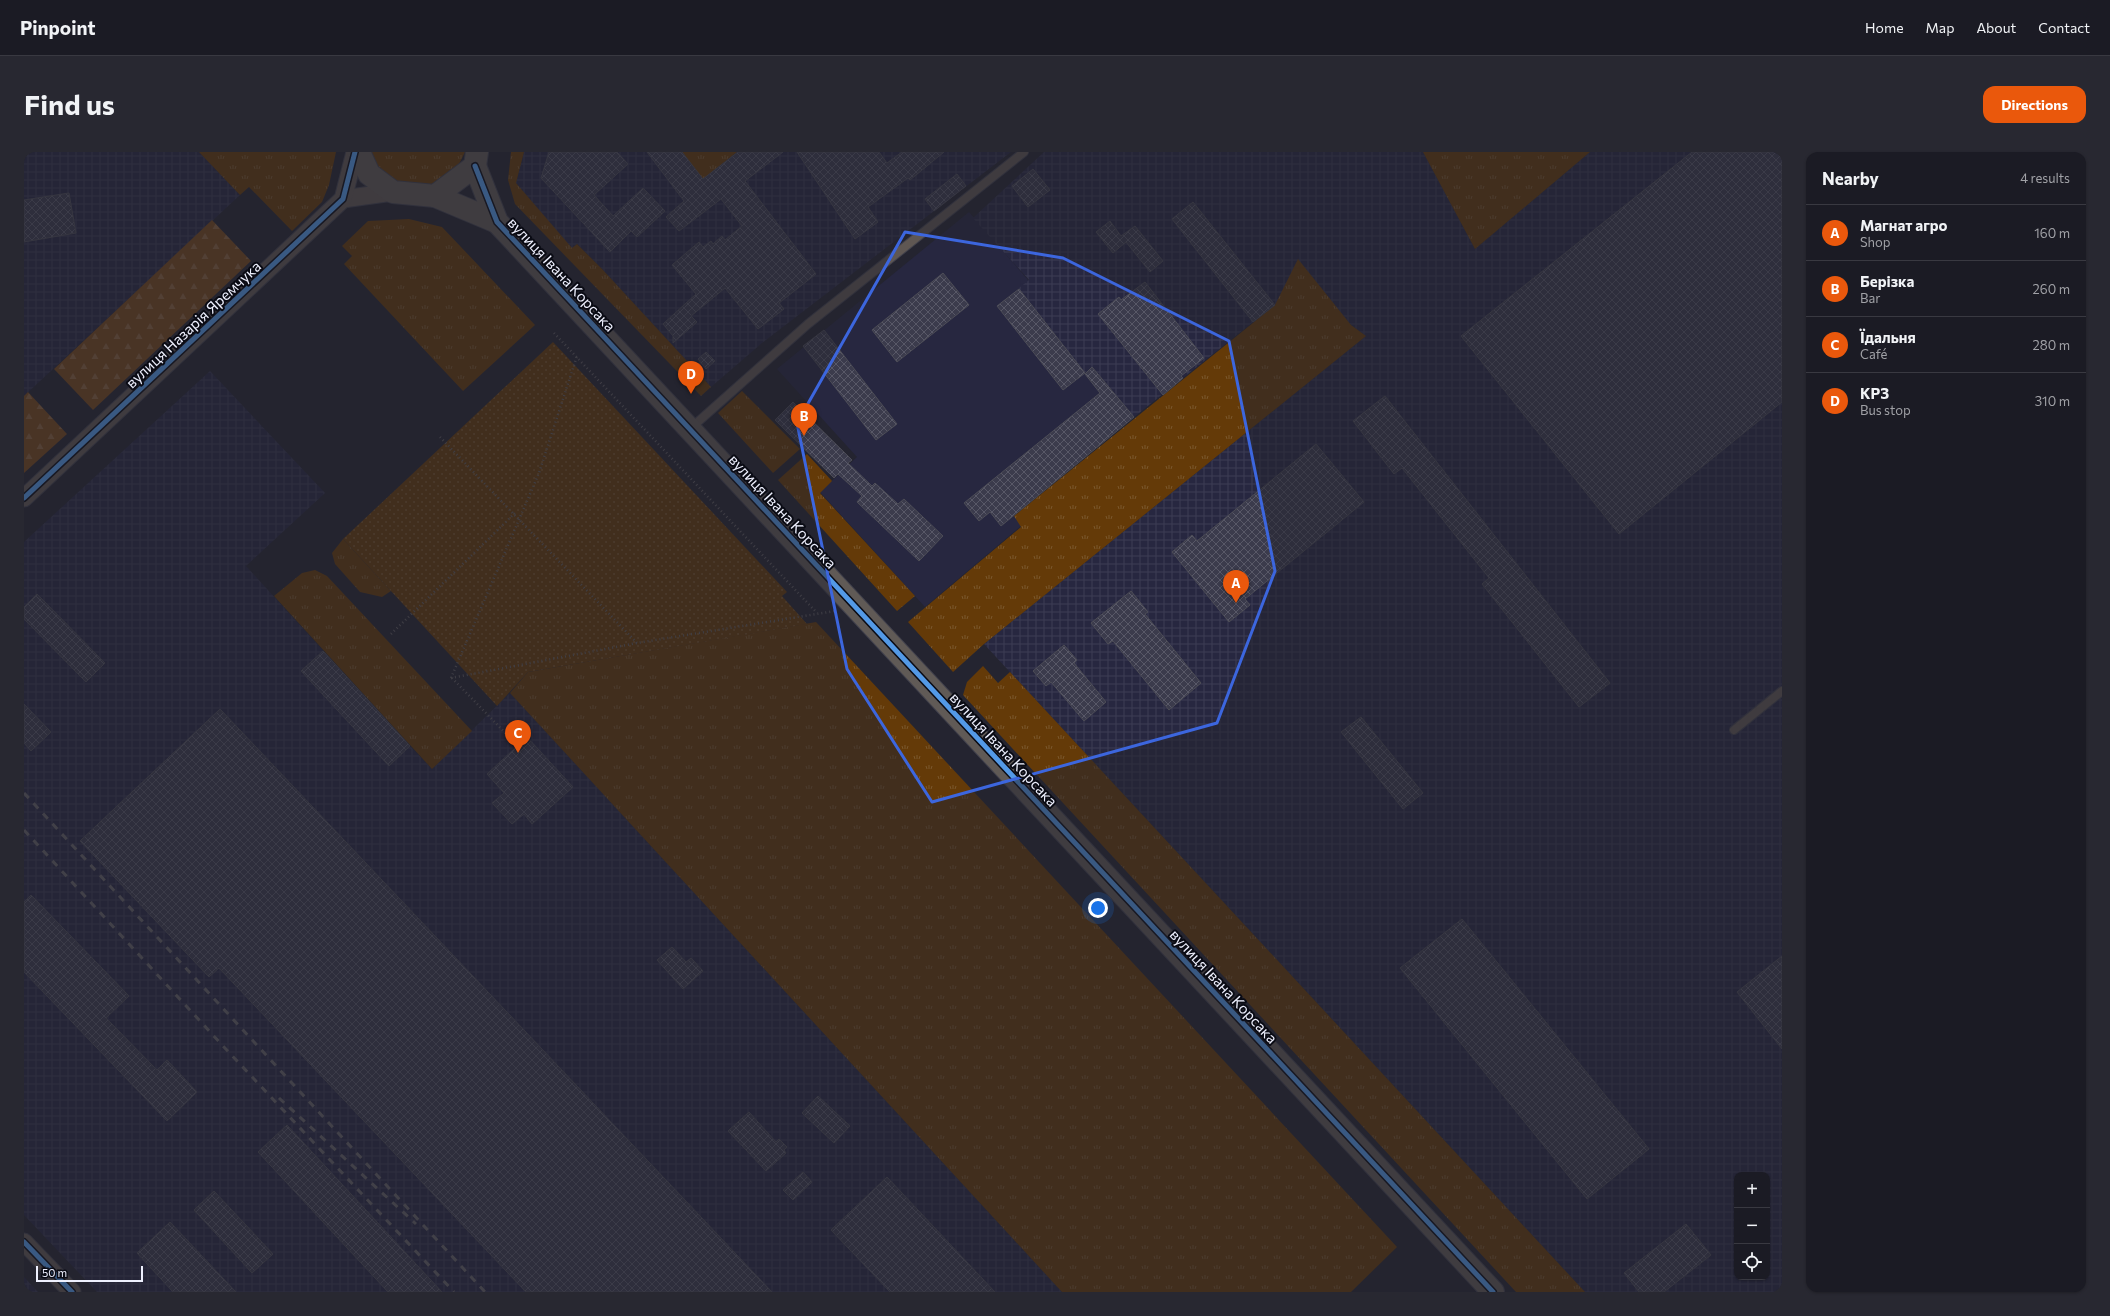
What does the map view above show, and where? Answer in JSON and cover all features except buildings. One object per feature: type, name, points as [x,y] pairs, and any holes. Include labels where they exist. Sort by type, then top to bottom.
[{"type":"street","points":[[355,152],[343,198],[393,192],[435,196],[497,222]]},
{"type":"street","points":[[359,152],[369,174],[393,192]]},
{"type":"street","points":[[435,196],[476,159],[497,222]]},
{"type":"street","name":"вулиця Назарія Яремчука","points":[[24,498],[343,198]]},
{"type":"street","name":"вулиця Івана Корсака","points":[[497,222],[1493,1292]]},
{"type":"street","points":[[24,1242],[72,1292]]},
{"type":"lane","points":[[690,428],[808,324],[1024,152]]},
{"type":"lane","points":[[1734,730],[1782,691]]},
{"type":"path","points":[[554,333],[577,355],[817,613]]},
{"type":"path","points":[[451,678],[539,472],[577,355]]},
{"type":"path","points":[[440,437],[515,513],[637,643]]},
{"type":"path","points":[[391,634],[515,513]]},
{"type":"path","points":[[451,678],[637,643],[817,613],[856,608]]},
{"type":"path","points":[[451,678],[513,741]]},
{"type":"highlighted area","points":[[905,232],[1063,258],[1229,341],[1275,571],[1217,723],[932,802],[847,669],[797,423]]},
{"type":"shaded area","points":[[24,152],[199,152],[240,195],[24,396]]},
{"type":"shaded area","points":[[524,152],[1011,152],[762,343],[711,387],[577,244],[572,249],[516,183]]},
{"type":"shaded area","points":[[1044,152],[1423,152],[1475,249],[1590,152],[1782,152],[1782,1292],[1585,1292],[984,644],[1366,336],[1351,325],[1298,260],[1277,303],[1134,417],[1092,367],[1063,390],[997,306],[1029,280],[973,218]]},
{"type":"shaded area","points":[[969,212],[1029,281],[997,306],[1092,367],[1134,417],[1014,515],[1021,526],[925,607],[820,492],[857,457],[777,369]]},
{"type":"shaded area","points":[[210,371],[325,493],[246,566],[410,746],[432,769],[510,693],[1062,1292],[97,1292],[24,1215],[24,542]]},
{"type":"shaded area","points":[[24,1277],[38,1292],[24,1292]]},
{"type":"green space","points":[[199,152],[336,152],[329,185],[322,202],[292,231],[249,187],[240,195]]},
{"type":"green space","points":[[369,152],[465,152],[456,170],[433,185],[396,183],[375,165]]},
{"type":"green space","points":[[511,152],[524,152],[516,183],[572,248],[577,244],[603,270],[711,387],[701,396],[515,204],[508,180]]},
{"type":"green space","points":[[682,152],[737,152],[703,179]]},
{"type":"green space","points":[[1423,152],[1590,152],[1475,249]]},
{"type":"green space","points":[[409,219],[442,227],[535,325],[463,391],[344,264],[352,256],[342,246],[368,221]]},
{"type":"green space","points":[[212,220],[251,261],[93,410],[54,369]]},
{"type":"green space","points":[[1298,259],[1351,325],[1366,336],[984,644],[953,672],[908,622],[1021,527],[1014,516],[1275,305]]},
{"type":"green space","points":[[553,342],[787,592],[782,596],[807,624],[528,672],[497,706],[343,539]]},
{"type":"green space","points":[[742,391],[800,449],[773,473],[718,413]]},
{"type":"green space","points":[[28,392],[67,434],[24,473],[24,396]]},
{"type":"green space","points":[[807,454],[832,481],[820,493],[915,596],[897,611],[778,480]]},
{"type":"green space","points":[[343,539],[391,591],[382,597],[360,592],[335,564],[332,553]]},
{"type":"green space","points":[[315,570],[327,576],[472,731],[432,769],[274,596],[302,573]]},
{"type":"green space","points":[[816,622],[1397,1247],[1351,1292],[1062,1292],[510,693],[528,672]]},
{"type":"green space","points":[[983,666],[998,683],[1010,672],[1585,1292],[1516,1292],[963,695],[967,682]]},
{"type":"railway","points":[[24,793],[485,1292]]},
{"type":"railway","points":[[24,830],[223,1046],[454,1292]]},
{"type":"railway","points":[[279,1098],[416,1224]]},
{"type":"cycle path","points":[[24,498],[343,199],[355,152]]},
{"type":"cycle path","points":[[475,166],[497,222],[1493,1292]]},
{"type":"cycle path","points":[[24,1242],[72,1292]]},
{"type":"place","name":"КРЗ","points":[[691,394]]},
{"type":"place","name":"Берізка","points":[[804,436]]},
{"type":"place","name":"Магнат агро","points":[[1236,603]]},
{"type":"place","name":"Їдальня","points":[[518,753]]}]
